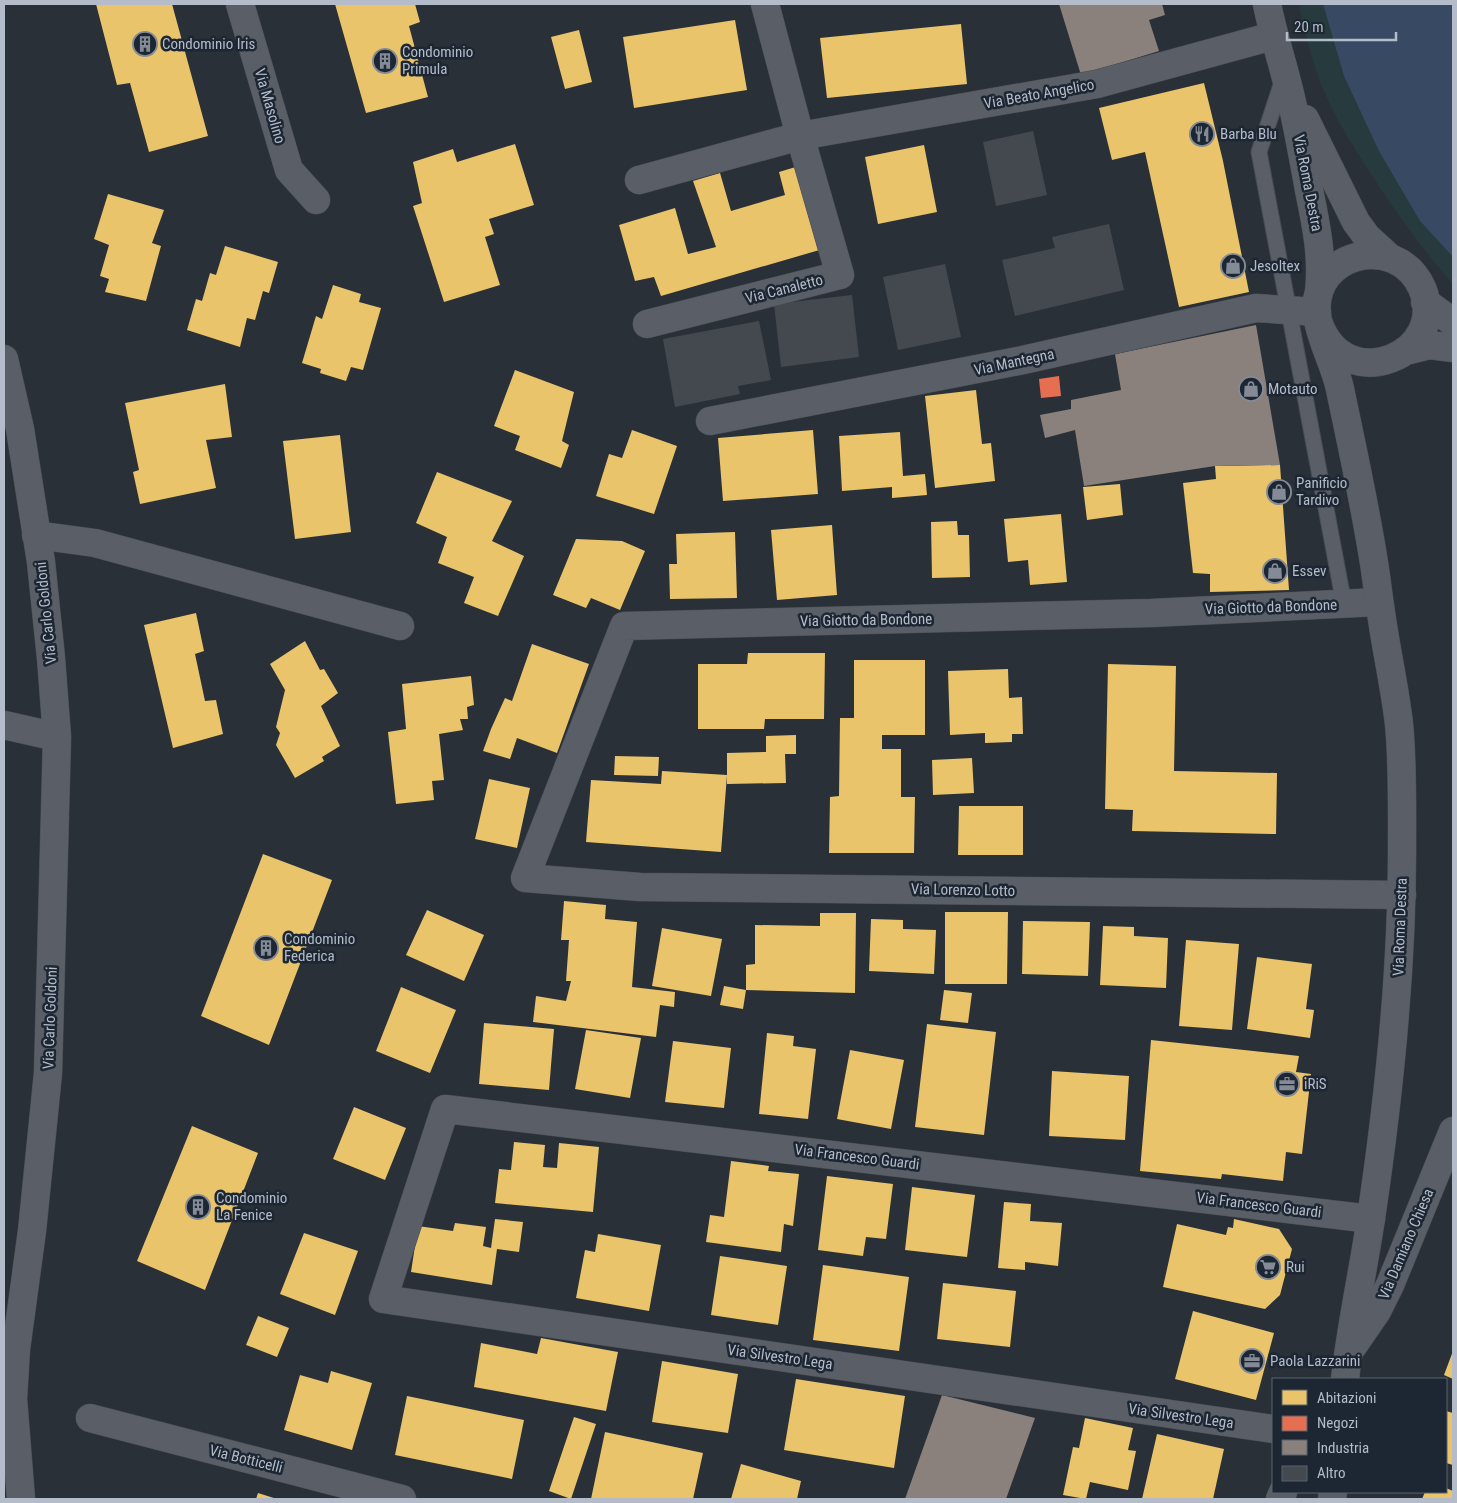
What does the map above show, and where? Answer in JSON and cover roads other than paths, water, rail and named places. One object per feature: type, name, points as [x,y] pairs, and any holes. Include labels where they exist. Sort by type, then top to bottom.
[{"type":"street","name":"Via Masolino","points":[[240,4],[289,170],[316,200]]},
{"type":"street","points":[[765,4],[800,136]]},
{"type":"street","name":"Via Roma Destra","points":[[1268,4],[1273,36],[1293,106],[1319,244],[1321,274],[1318,309],[1338,382],[1358,474],[1399,725],[1402,896],[1390,1077],[1371,1219],[1345,1378]]},
{"type":"street","name":"Via Beato Angelico","points":[[639,180],[800,136],[1097,84],[1273,36]]},
{"type":"street","name":"Via Roma Destra","points":[[1284,75],[1356,222],[1367,237],[1390,258]]},
{"type":"street","name":"Via Canaletto","points":[[646,324],[840,275],[800,136]]},
{"type":"street","points":[[1394,356],[1420,333],[1425,318],[1425,302],[1421,287],[1412,272],[1397,260],[1369,254],[1349,259],[1326,279],[1318,309],[1327,340],[1335,349],[1345,357],[1360,362],[1394,356],[1430,345],[1453,348]]},
{"type":"street","points":[[1425,302],[1453,322]]},
{"type":"street","name":"Via Mantegna","points":[[710,421],[1023,360],[1256,308],[1318,309]]},
{"type":"street","name":"Via Roma Destra","points":[[1358,474],[1353,388],[1359,377],[1366,370],[1374,364],[1394,356]]},
{"type":"street","name":"Via Carlo Goldoni","points":[[4,359],[20,429],[41,562],[57,737],[48,1073],[32,1231],[10,1348],[21,1499]]},
{"type":"street","points":[[36,535],[95,543],[400,626]]},
{"type":"street","name":"Via Giotto da Bondone","points":[[525,878],[624,626],[1151,613],[1379,602]]},
{"type":"street","points":[[4,725],[57,737]]},
{"type":"street","name":"Via Lorenzo Lotto","points":[[525,878],[640,887],[1402,896]]},
{"type":"street","name":"Via Francesco Guardi","points":[[413,1207],[445,1109],[1371,1219]]},
{"type":"street","name":"Via Damiano Chiesa","points":[[1348,1351],[1377,1311],[1390,1285],[1453,1131]]},
{"type":"street","name":"Via Silvestro Lega","points":[[413,1207],[383,1299],[1272,1429]]},
{"type":"street","points":[[1334,1378],[1348,1351]]},
{"type":"street","name":"Via Botticelli","points":[[90,1418],[402,1499]]},
{"type":"lane","points":[[1284,75],[1258,152],[1344,604]]},
{"type":"water","points":[[1323,4],[1453,4],[1453,257],[1420,221],[1379,151],[1344,76]]},
{"type":"place","name":"Condominio Iris","points":[[145,44]]},
{"type":"place","name":"Condominio Primula","points":[[385,61]]},
{"type":"place","name":"Barba Blu","points":[[1202,134]]},
{"type":"place","name":"Jesoltex","points":[[1233,266]]},
{"type":"place","name":"Motauto","points":[[1251,389]]},
{"type":"place","name":"Panificio Tardivo","points":[[1279,492]]},
{"type":"place","name":"Essev","points":[[1275,571]]},
{"type":"place","name":"Condominio Federica","points":[[266,948]]},
{"type":"place","name":"iRiS","points":[[1287,1084]]},
{"type":"place","name":"Condominio La Fenice","points":[[198,1207]]},
{"type":"place","name":"Rui","points":[[1268,1267]]},
{"type":"place","name":"Paola Lazzarini","points":[[1252,1361]]}]
